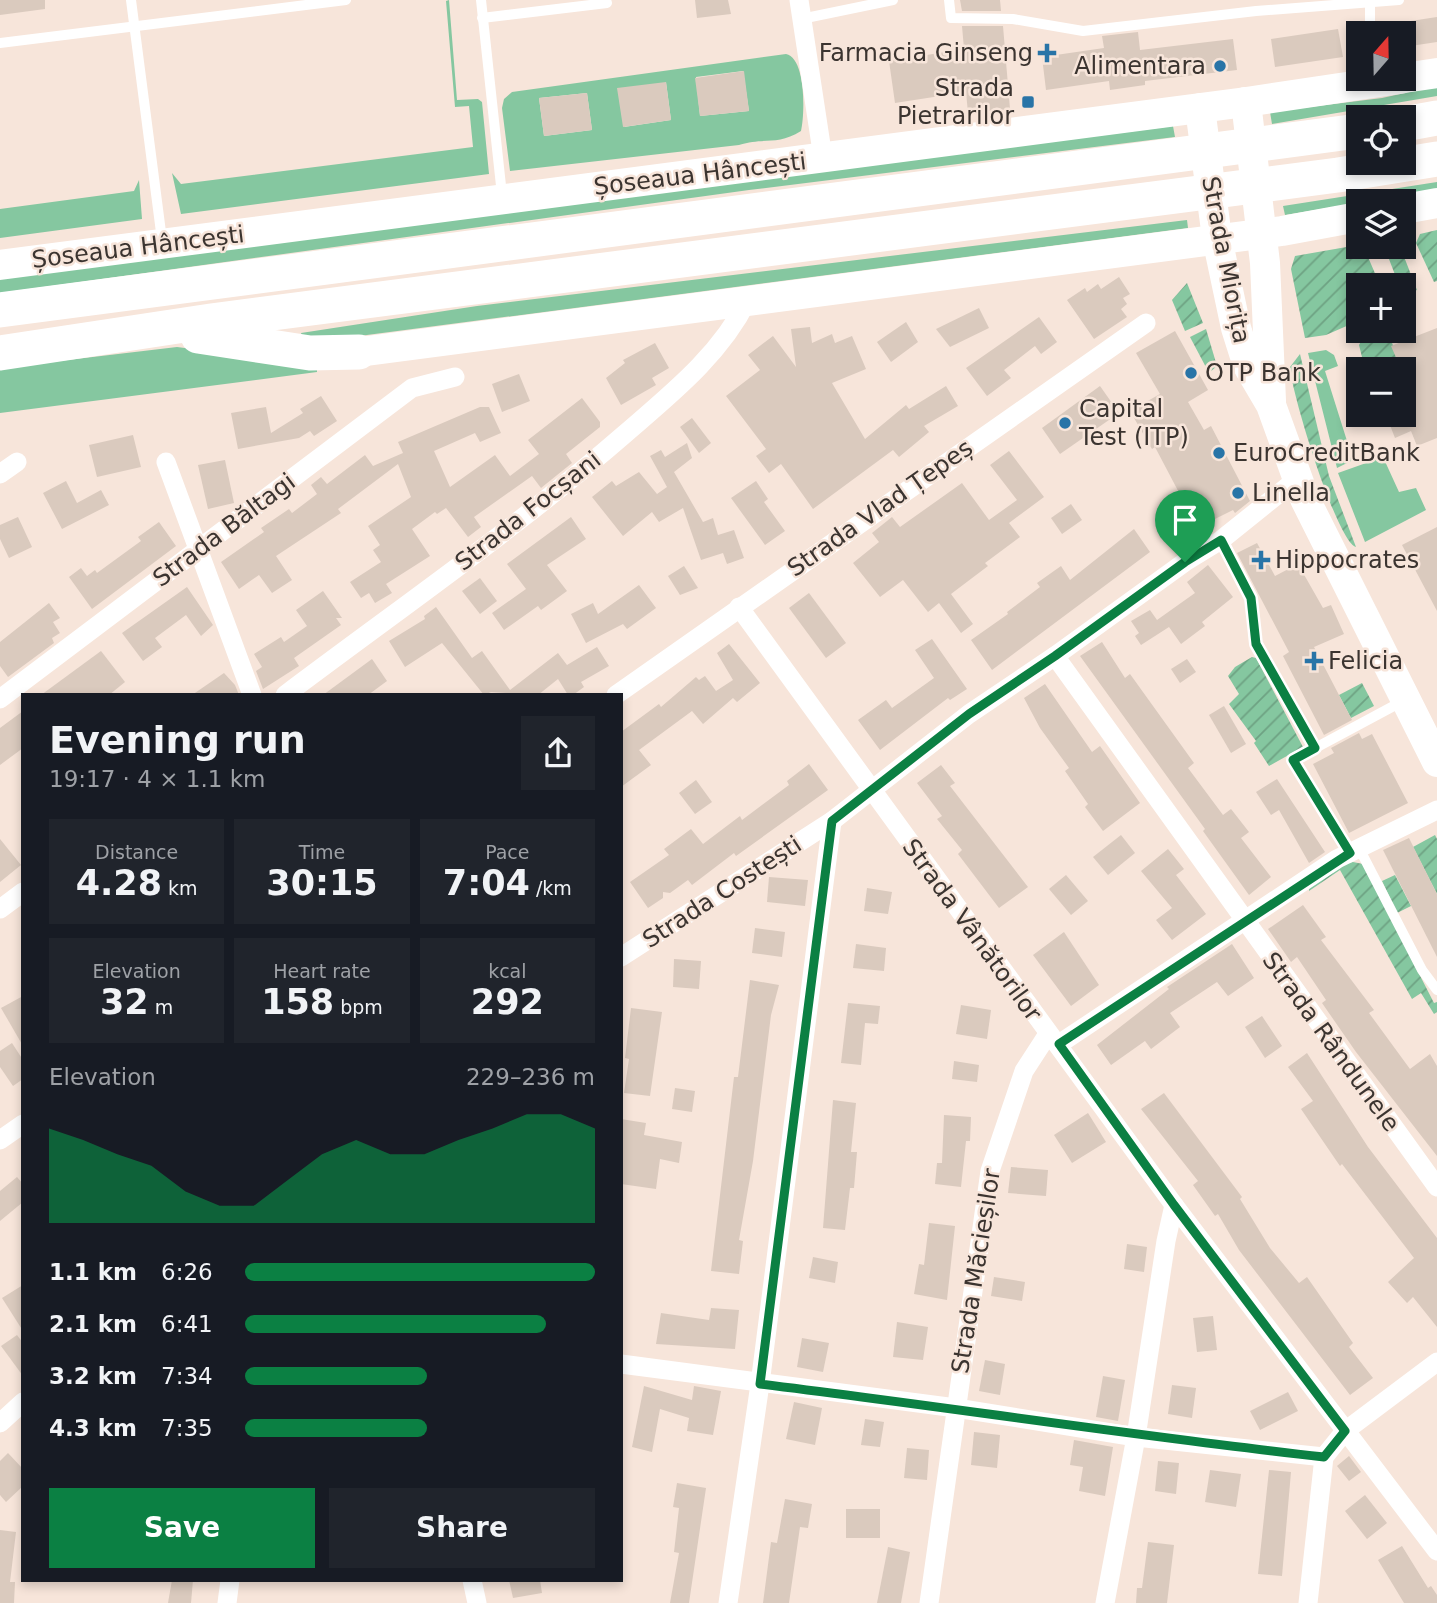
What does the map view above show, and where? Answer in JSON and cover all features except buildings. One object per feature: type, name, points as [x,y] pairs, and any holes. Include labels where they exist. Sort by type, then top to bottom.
[{"type":"highway","points":[[1416,122],[1437,118]]},
{"type":"highway","name":"Șoseaua Hâncești","points":[[0,310],[1346,133]]},
{"type":"highway","points":[[0,353],[1338,175],[1437,159]]},
{"type":"highway","points":[[114,336],[177,335],[227,339],[310,353],[359,352]]},
{"type":"main road","name":"Șoseaua Hâncești","points":[[1416,76],[1437,73]]},
{"type":"main road","name":"Șoseaua Hâncești","points":[[0,265],[823,158],[1247,109],[1346,89]]},
{"type":"main road","name":"Strada Miorița","points":[[1247,109],[1261,226],[1271,405]]},
{"type":"main road","name":"Strada Miorița","points":[[1201,115],[1216,232],[1236,328],[1248,366],[1271,405],[1297,478],[1437,762]]},
{"type":"main road","points":[[1416,207],[1437,203]]},
{"type":"main road","points":[[359,352],[747,301],[1216,232],[1346,218]]},
{"type":"street","points":[[800,9],[823,158]]},
{"type":"street","name":"Strada Focșani","points":[[288,693],[577,476],[667,398],[716,350],[747,301]]},
{"type":"street","name":"Strada Vlad Țepeș","points":[[619,693],[1146,323]]},
{"type":"street","name":"Strada Băltagi","points":[[0,699],[412,388],[455,377]]},
{"type":"street","points":[[0,474],[17,462]]},
{"type":"street","points":[[166,462],[251,693]]},
{"type":"street","name":"Strada Costești","points":[[623,956],[832,821],[969,714],[1185,562],[1221,540],[1297,478]]},
{"type":"street","name":"Strada Vânătorilor","points":[[739,607],[1174,1205],[1437,1551]]},
{"type":"street","name":"Strada Rândunele","points":[[1055,656],[1244,922],[1437,1186]]},
{"type":"street","points":[[1054,1039],[1244,922],[1354,850],[1437,810]]},
{"type":"street","points":[[728,1603],[760,1384],[832,821]]},
{"type":"street","points":[[0,909],[21,893]]},
{"type":"street","name":"Strada Măcieșilor","points":[[929,1603],[990,1171],[1024,1071],[1054,1039]]},
{"type":"street","points":[[0,1140],[21,1125]]},
{"type":"street","points":[[1105,1603],[1136,1437],[1174,1205]]},
{"type":"street","points":[[1308,1603],[1324,1457],[1345,1431],[1437,1362]]},
{"type":"street","points":[[623,1364],[956,1408],[1136,1437],[1324,1457]]},
{"type":"street","points":[[0,1423],[21,1404]]},
{"type":"street","points":[[227,1603],[230,1582]]},
{"type":"street","points":[[472,1582],[477,1603]]},
{"type":"lane","points":[[131,0],[162,244]]},
{"type":"lane","points":[[0,43],[346,0]]},
{"type":"lane","points":[[481,0],[503,199]]},
{"type":"lane","points":[[482,18],[607,3],[606,0]]},
{"type":"lane","points":[[800,9],[893,0]]},
{"type":"lane","points":[[948,0],[951,18],[1013,19],[1083,32],[1256,11],[1399,0]]},
{"type":"lane","points":[[1370,2],[1370,21]]},
{"type":"lane","points":[[1221,540],[1251,598],[1256,644],[1315,748]]},
{"type":"lane","points":[[1406,700],[1293,760],[1354,850],[1422,970],[1437,990]]},
{"type":"green space","points":[[449,0],[457,100],[478,99],[482,102],[489,174],[181,214],[172,173],[181,184],[473,147],[469,106],[455,107],[446,1]]},
{"type":"green space","points":[[786,54],[793,58],[801,76],[802,123],[801,131],[777,140],[510,171],[502,108],[504,99],[512,92]],"holes":[[[743,71],[749,111],[700,116],[696,77]],[[666,82],[671,120],[624,127]],[[587,93],[592,130],[544,136],[539,98]]]},
{"type":"green space","points":[[1437,86],[1437,96],[1384,105],[1346,105],[1346,111],[1272,124],[1270,112],[1382,98]]},
{"type":"green space","points":[[1173,126],[1175,137],[749,190],[0,293],[0,277]]},
{"type":"green space","points":[[139,180],[142,219],[0,238],[0,209],[134,191]]},
{"type":"green space","points":[[1437,182],[1437,190],[1416,193],[1416,189],[1392,189]]},
{"type":"green space","points":[[1346,196],[1346,205],[1285,215],[1283,206]]},
{"type":"green space","points":[[1187,220],[1188,228],[344,338],[302,336],[301,333],[477,306]]},
{"type":"green space","points":[[1437,230],[1437,281],[1434,282],[1416,243],[1420,234]]},
{"type":"green space","points":[[1346,247],[1346,259],[1369,259],[1375,273],[1346,273],[1346,326],[1326,335],[1305,338],[1291,269],[1295,256]]},
{"type":"green space","points":[[1389,259],[1405,259],[1410,273],[1394,273]]},
{"type":"green space","points":[[1187,283],[1203,323],[1185,331],[1172,300]]},
{"type":"green space","points":[[1206,329],[1217,366],[1209,373],[1190,337]]},
{"type":"green space","points":[[1392,343],[1397,357],[1362,357],[1359,345]]},
{"type":"green space","points":[[177,347],[317,365],[317,372],[0,413],[0,368]]},
{"type":"green space","points":[[1326,350],[1334,355],[1338,366],[1325,371],[1353,460],[1337,468],[1308,353]]},
{"type":"green space","points":[[1300,354],[1329,476],[1356,547],[1348,539],[1338,520],[1306,434],[1290,367]]},
{"type":"green space","points":[[1383,457],[1399,492],[1416,488],[1426,510],[1365,542],[1338,473]]},
{"type":"green space","points":[[1252,657],[1256,658],[1303,747],[1269,766],[1254,743],[1256,741],[1229,704],[1239,694],[1228,676],[1235,667]]},
{"type":"green space","points":[[1362,683],[1374,706],[1351,718],[1339,695]]},
{"type":"green space","points":[[1435,835],[1437,839],[1437,894],[1413,847]]},
{"type":"green space","points":[[1353,862],[1363,864],[1434,1003],[1437,1002],[1437,1012],[1434,1014],[1421,993],[1412,999],[1340,870],[1309,891],[1309,885],[1339,865]]},
{"type":"green space","points":[[1395,875],[1411,906],[1397,913],[1382,881]]},
{"type":"place","name":"Farmacia Ginseng","points":[[1047,53]]},
{"type":"place","name":"Alimentara","points":[[1220,66]]},
{"type":"place","name":"Strada Pietrarilor","points":[[1028,102]]},
{"type":"place","name":"OTP Bank","points":[[1191,373]]},
{"type":"place","name":"Capital Test (ITP)","points":[[1065,423]]},
{"type":"place","name":"EuroCreditBank","points":[[1219,453]]},
{"type":"place","name":"Linella","points":[[1238,493]]},
{"type":"place","name":"Hippocrates","points":[[1261,560]]},
{"type":"place","name":"Felicia","points":[[1314,661]]},
{"type":"route","points":[[1221,540],[1251,598],[1256,644],[1315,748],[1293,760],[1350,853],[1337,859],[1059,1044],[1174,1205],[1345,1431],[1324,1457],[1136,1437],[956,1408],[760,1384],[832,821],[908,758],[1185,562],[1221,540]]}]
